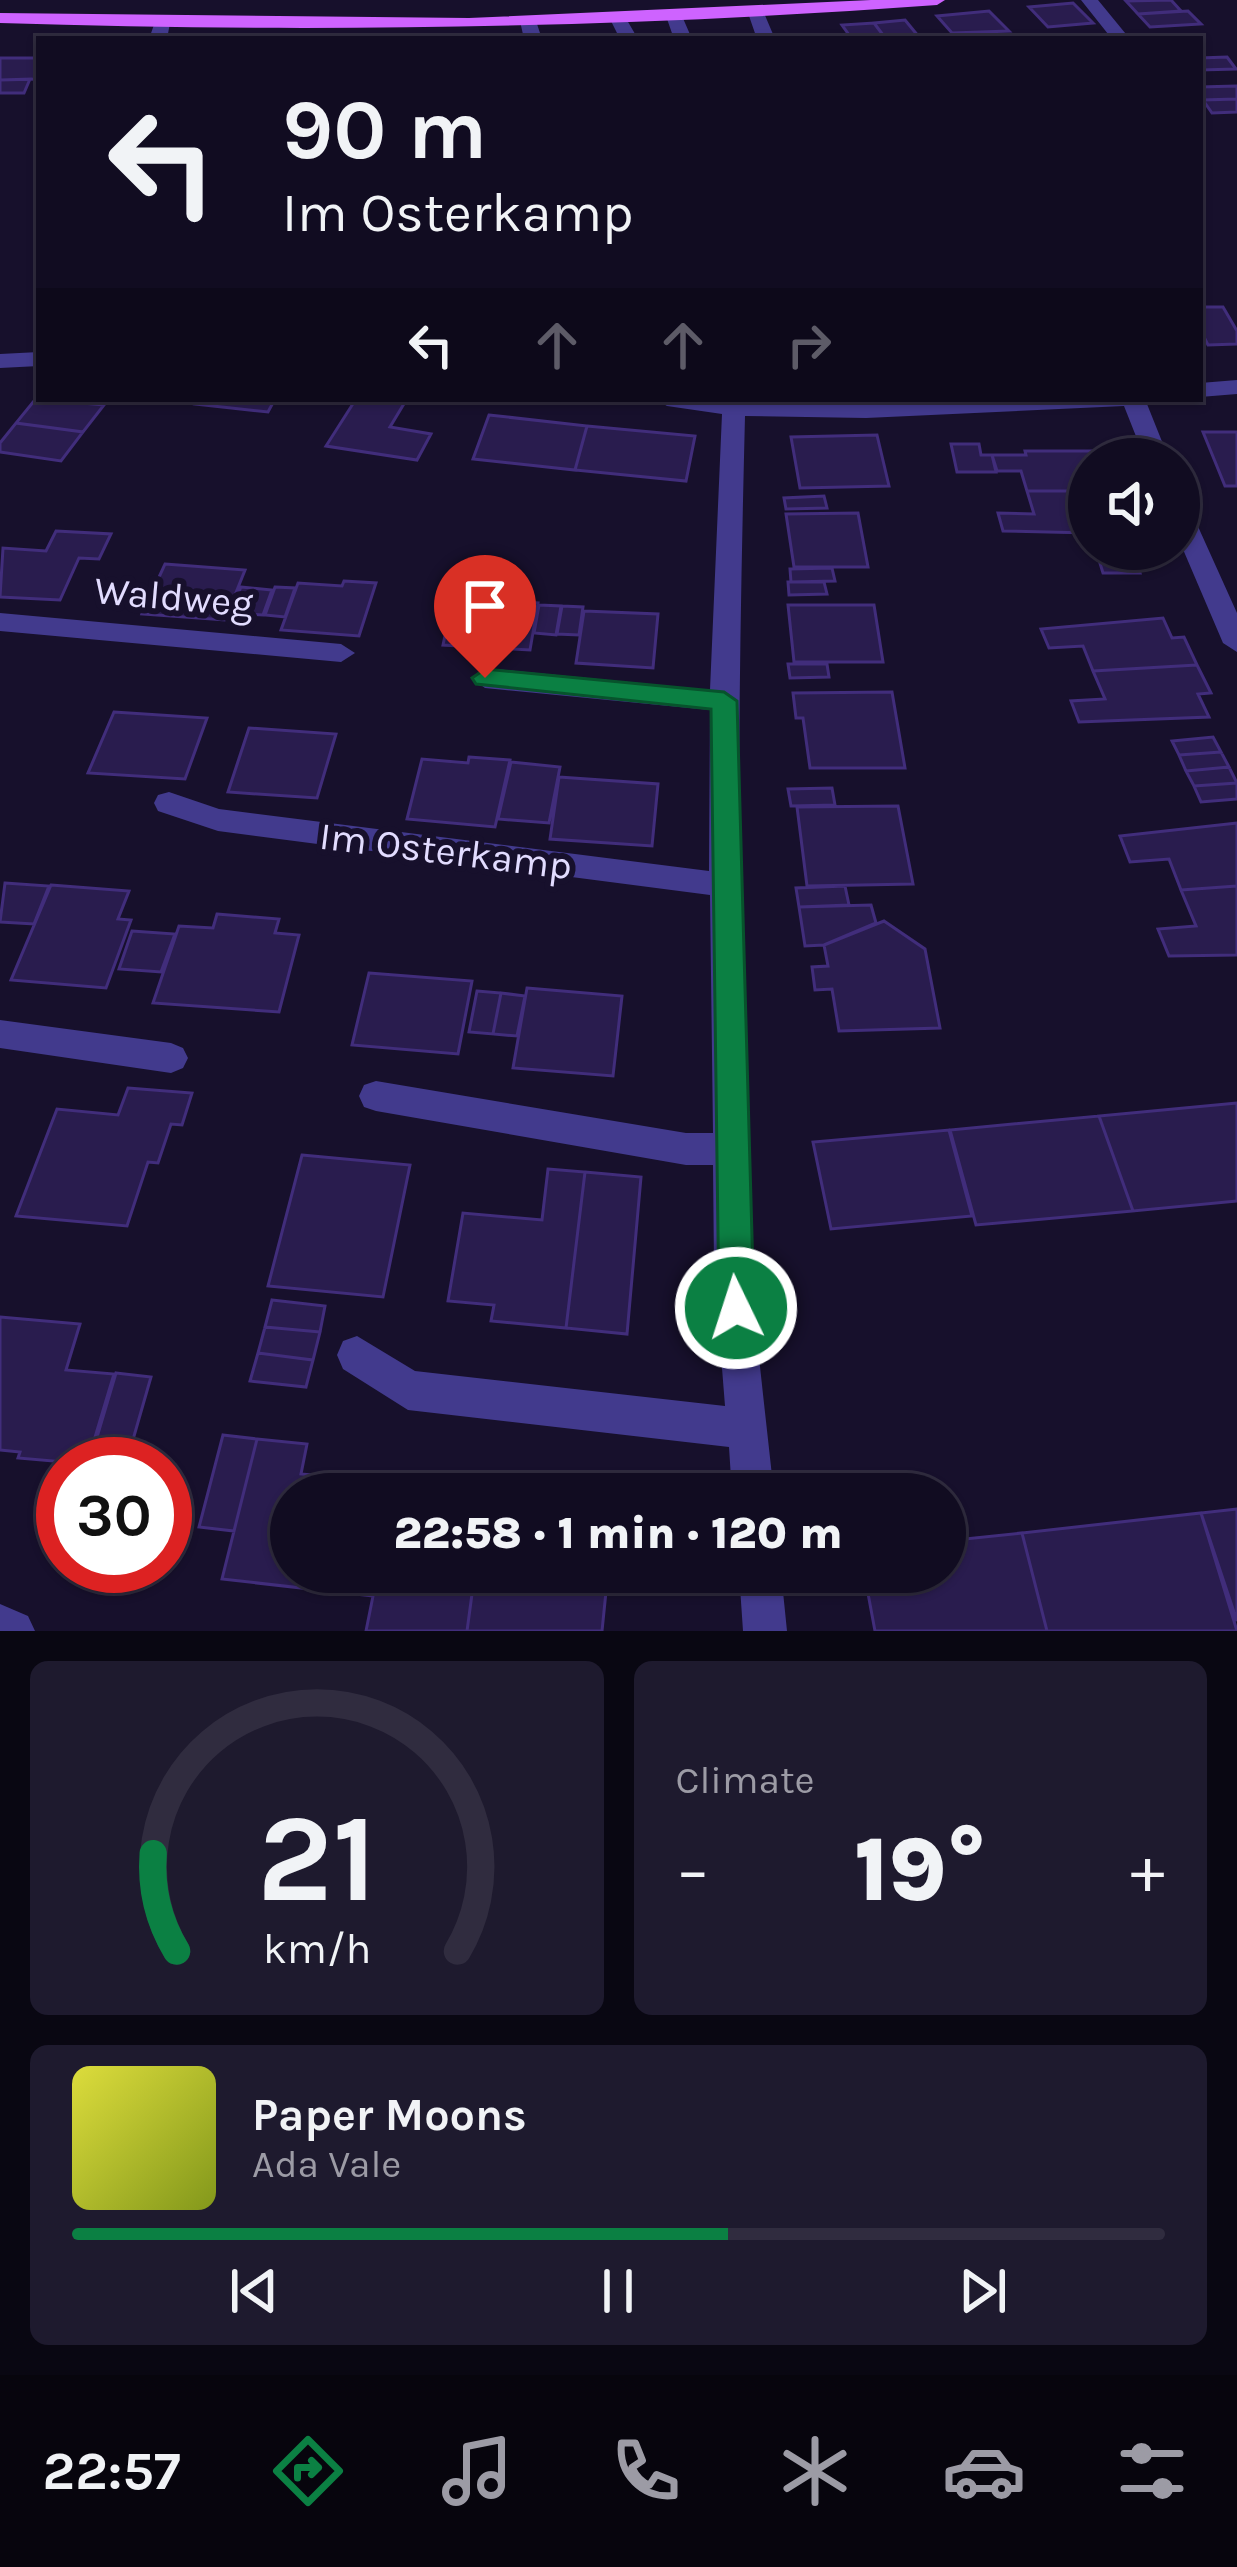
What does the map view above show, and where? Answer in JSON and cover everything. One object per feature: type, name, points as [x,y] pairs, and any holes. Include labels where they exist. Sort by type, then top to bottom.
[{"type":"main road","points":[[0,18],[160,31],[531,30],[618,19],[937,0]]},
{"type":"street","points":[[1089,0],[1119,36]]},
{"type":"street","points":[[756,13],[765,36]]},
{"type":"street","points":[[674,16],[681,36]]},
{"type":"street","points":[[618,19],[627,36]]},
{"type":"street","points":[[0,361],[36,359]]},
{"type":"street","points":[[1203,390],[1237,387]]},
{"type":"street","points":[[687,402],[734,409],[994,408],[1080,402]]},
{"type":"street","points":[[1134,402],[1149,438]]},
{"type":"street","points":[[734,409],[724,701],[725,885],[733,1267],[751,1473]]},
{"type":"street","points":[[1200,559],[1237,643]]},
{"type":"street","name":"Waldweg","points":[[0,622],[340,653]]},
{"type":"street","points":[[485,678],[724,701]]},
{"type":"street","name":"Im Osterkamp","points":[[169,802],[218,820],[725,885]]},
{"type":"street","points":[[0,1034],[171,1058]]},
{"type":"street","points":[[376,1096],[686,1149],[730,1149]]},
{"type":"street","points":[[357,1354],[408,1390],[748,1429]]},
{"type":"street","points":[[762,1593],[765,1631]]},
{"type":"street","points":[[0,1626],[13,1631]]},
{"type":"building","points":[[1171,0],[1181,11],[1138,14],[1126,1]]},
{"type":"building","points":[[1073,3],[1093,23],[1048,27],[1029,7]]},
{"type":"building","points":[[989,11],[1009,31],[952,33],[937,16]]},
{"type":"building","points":[[1188,11],[1201,24],[1150,27],[1138,14]]},
{"type":"building","points":[[905,20],[918,36],[884,36],[874,23]]},
{"type":"building","points":[[874,23],[884,36],[850,36],[842,25]]},
{"type":"building","points":[[1227,57],[1236,69],[1203,70],[1203,58]]},
{"type":"building","points":[[0,58],[36,58],[36,79],[0,80]]},
{"type":"building","points":[[30,79],[24,93],[0,93],[0,80]]},
{"type":"building","points":[[1237,86],[1237,99],[1203,100],[1203,87]]},
{"type":"building","points":[[1237,99],[1237,112],[1212,113],[1203,100]]},
{"type":"building","points":[[1203,307],[1223,307],[1237,331],[1237,344],[1208,345],[1203,335]]},
{"type":"building","points":[[36,398],[104,405],[83,432],[16,423]]},
{"type":"building","points":[[196,402],[273,402],[268,412]]},
{"type":"building","points":[[354,402],[405,402],[390,427],[431,434],[417,460],[326,446]]},
{"type":"building","points":[[489,415],[587,426],[575,470],[473,459]]},
{"type":"building","points":[[16,423],[83,432],[61,461],[0,452],[0,443]]},
{"type":"building","points":[[587,426],[695,436],[686,481],[575,470]]},
{"type":"building","points":[[1203,432],[1237,432],[1237,486],[1225,486]]},
{"type":"building","points":[[877,435],[889,486],[800,488],[791,437]]},
{"type":"building","points":[[951,444],[979,444],[981,455],[992,455],[996,472],[957,472]]},
{"type":"building","points":[[1025,451],[1068,451],[1068,491],[1027,491],[1021,471],[997,471],[992,455],[1026,455]]},
{"type":"building","points":[[1027,491],[1068,491],[1068,533],[1003,531],[998,513],[1034,514]]},
{"type":"building","points":[[824,496],[827,508],[786,509],[784,498]]},
{"type":"building","points":[[858,513],[868,567],[794,567],[786,514]]},
{"type":"building","points":[[56,531],[111,534],[99,559],[79,558],[60,600],[0,597],[3,548],[46,551]]},
{"type":"building","points":[[165,564],[245,570],[225,620],[142,614]]},
{"type":"building","points":[[832,568],[835,581],[791,582],[790,569]]},
{"type":"building","points":[[1102,570],[1140,573],[1103,573]]},
{"type":"building","points":[[344,581],[376,583],[359,636],[281,630],[298,583],[342,586]]},
{"type":"building","points":[[788,582],[824,582],[827,594],[789,595]]},
{"type":"building","points":[[241,587],[272,590],[263,615],[230,613]]},
{"type":"building","points":[[275,587],[295,588],[285,617],[265,615]]},
{"type":"building","points":[[453,598],[538,603],[530,650],[443,645]]},
{"type":"building","points":[[539,605],[561,606],[556,635],[534,633]]},
{"type":"building","points":[[788,605],[874,605],[883,662],[794,662]]},
{"type":"building","points":[[562,606],[583,607],[579,635],[557,634]]},
{"type":"building","points":[[584,611],[658,614],[653,668],[576,663]]},
{"type":"building","points":[[1163,618],[1172,638],[1184,637],[1197,665],[1093,671],[1083,646],[1049,648],[1041,629]]},
{"type":"building","points":[[788,664],[827,664],[829,677],[790,678]]},
{"type":"building","points":[[1197,665],[1211,693],[1198,694],[1209,717],[1079,722],[1071,701],[1105,699],[1093,671]]},
{"type":"building","points":[[892,692],[905,768],[810,768],[803,718],[796,718],[793,693]]},
{"type":"building","points":[[114,712],[207,718],[185,779],[88,773]]},
{"type":"building","points":[[249,728],[336,734],[317,798],[228,792]]},
{"type":"building","points":[[1213,737],[1221,752],[1179,755],[1172,741]]},
{"type":"building","points":[[1221,752],[1229,767],[1186,771],[1179,755]]},
{"type":"building","points":[[469,757],[510,760],[495,827],[407,819],[422,759],[468,763]]},
{"type":"building","points":[[511,762],[560,767],[549,823],[498,819]]},
{"type":"building","points":[[1229,767],[1237,783],[1194,786],[1186,771]]},
{"type":"building","points":[[559,777],[658,784],[652,846],[550,839]]},
{"type":"building","points":[[1237,783],[1237,799],[1201,802],[1194,786]]},
{"type":"building","points":[[832,788],[835,805],[791,806],[788,789]]},
{"type":"building","points":[[898,806],[913,884],[807,886],[797,807]]},
{"type":"building","points":[[1237,823],[1237,886],[1181,890],[1169,859],[1130,862],[1120,836]]},
{"type":"building","points":[[5,883],[49,886],[34,924],[0,922]]},
{"type":"building","points":[[51,885],[129,891],[118,919],[131,920],[106,988],[11,980]]},
{"type":"building","points":[[845,886],[849,905],[799,907],[796,888]]},
{"type":"building","points":[[1237,886],[1237,955],[1169,956],[1158,929],[1196,926],[1181,890]]},
{"type":"building","points":[[871,905],[876,923],[824,945],[805,946],[799,907]]},
{"type":"building","points":[[217,914],[279,919],[275,933],[299,935],[279,1012],[153,1003],[179,926],[213,928]]},
{"type":"building","points":[[884,921],[925,949],[940,1028],[839,1031],[832,989],[815,990],[812,967],[828,966],[824,945]]},
{"type":"building","points":[[132,931],[175,934],[161,972],[119,969]]},
{"type":"building","points":[[369,973],[472,981],[458,1054],[352,1045]]},
{"type":"building","points":[[527,988],[622,996],[613,1076],[513,1068]]},
{"type":"building","points":[[477,991],[501,993],[493,1034],[469,1032]]},
{"type":"building","points":[[501,993],[525,996],[517,1036],[493,1034]]},
{"type":"building","points":[[128,1088],[192,1093],[182,1125],[171,1124],[158,1163],[148,1162],[127,1226],[16,1216],[57,1109],[118,1115]]},
{"type":"building","points":[[1237,1103],[1237,1201],[1133,1211],[1099,1116]]},
{"type":"building","points":[[1099,1116],[1133,1211],[976,1225],[950,1130]]},
{"type":"building","points":[[949,1130],[972,1216],[831,1229],[813,1142]]},
{"type":"building","points":[[302,1155],[410,1165],[383,1297],[268,1286]]},
{"type":"building","points":[[548,1169],[585,1172],[566,1328],[491,1321],[494,1305],[448,1301],[463,1213],[542,1220]]},
{"type":"building","points":[[585,1172],[641,1177],[627,1334],[566,1328]]},
{"type":"building","points":[[272,1300],[325,1306],[320,1332],[265,1327]]},
{"type":"building","points":[[0,1317],[80,1324],[66,1370],[114,1374],[95,1437],[36,1437],[36,1460],[0,1450]]},
{"type":"building","points":[[265,1327],[320,1332],[313,1360],[258,1353]]},
{"type":"building","points":[[258,1353],[313,1360],[306,1387],[250,1381]]},
{"type":"building","points":[[116,1373],[151,1377],[134,1437],[97,1437]]},
{"type":"building","points":[[223,1435],[257,1439],[234,1531],[199,1527]]},
{"type":"building","points":[[257,1439],[307,1444],[301,1473],[270,1473],[270,1584],[222,1579]]},
{"type":"building","points":[[1237,1509],[1237,1621],[1201,1513]]},
{"type":"building","points":[[1201,1513],[1237,1631],[1047,1631],[1022,1533]]},
{"type":"building","points":[[1022,1533],[1047,1631],[875,1631],[868,1593],[966,1593],[966,1539]]},
{"type":"building","points":[[346,1593],[472,1593],[467,1631],[366,1631],[373,1596]]},
{"type":"building","points":[[472,1593],[606,1593],[602,1631],[467,1631]]},
{"type":"route","points":[[485,678],[724,701],[736,1308]]}]
